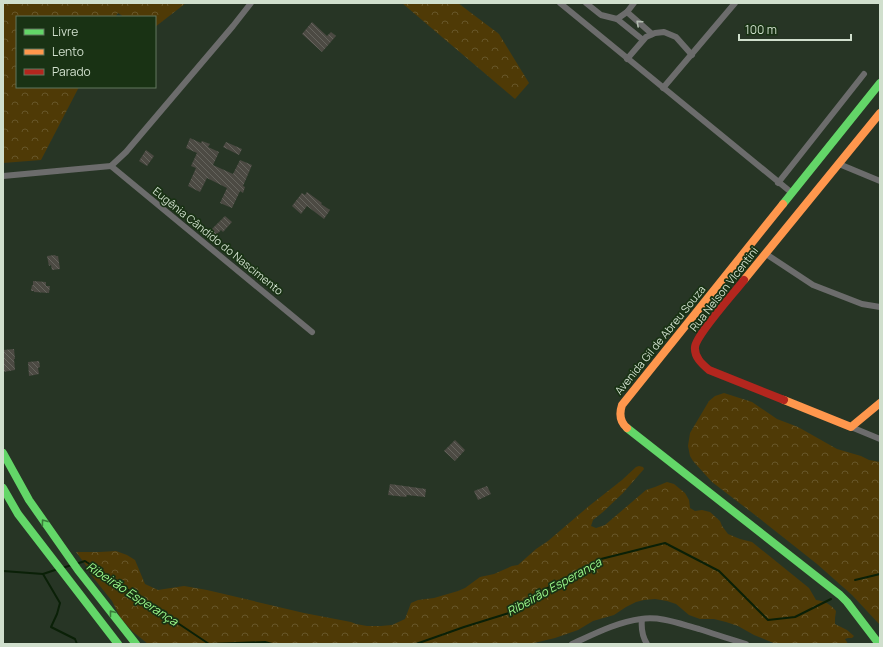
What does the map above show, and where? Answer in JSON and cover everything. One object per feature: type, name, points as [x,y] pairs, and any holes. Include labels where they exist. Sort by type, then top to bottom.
[{"type":"street","points":[[3,176],[110,166],[126,152],[251,3]]},
{"type":"street","points":[[560,3],[792,193]]},
{"type":"street","points":[[586,3],[601,15],[617,19],[643,40]]},
{"type":"street","points":[[617,19],[627,12],[634,3]]},
{"type":"street","points":[[663,88],[735,3]]},
{"type":"street","points":[[627,12],[652,34]]},
{"type":"street","points":[[627,59],[646,37],[652,34],[664,32],[676,37],[692,54]]},
{"type":"street","points":[[778,183],[864,74]]},
{"type":"street","name":"Avenida Gil de Abreu Souza","points":[[879,644],[840,595],[624,425],[622,423],[620,410],[622,405],[880,83]]},
{"type":"street","name":"Rua Nelson VIcentini","points":[[851,427],[709,370],[700,363],[695,354],[695,346],[701,334],[880,112]]},
{"type":"street","points":[[839,164],[880,181]]},
{"type":"street","name":"Eugênia Cândido do Nascimento","points":[[110,166],[312,332]]},
{"type":"street","points":[[766,254],[813,285],[862,304],[880,307]]},
{"type":"street","points":[[880,403],[851,427],[880,439]]},
{"type":"street","points":[[3,453],[29,500],[78,570],[136,644]]},
{"type":"street","points":[[3,488],[18,514],[118,644]]},
{"type":"street","points":[[572,644],[628,621],[654,618],[672,621],[746,644]]},
{"type":"street","points":[[642,619],[642,633],[647,644]]},
{"type":"green space","points":[[3,3],[186,3],[156,26],[156,16],[122,16],[118,13],[116,16],[16,16],[16,88],[78,88],[41,160],[3,163]]},
{"type":"green space","points":[[402,3],[458,3],[499,34],[529,83],[515,99]]},
{"type":"green space","points":[[724,393],[752,402],[777,419],[798,427],[837,449],[869,460],[880,462],[880,625],[852,595],[817,564],[712,482],[693,461],[690,456],[688,446],[690,433],[709,401],[715,396]]},
{"type":"green space","points":[[639,466],[643,467],[644,469],[623,493],[593,520],[591,526],[596,528],[605,525],[646,490],[667,482],[674,484],[685,493],[689,500],[690,508],[695,511],[702,510],[710,512],[720,521],[728,534],[752,542],[809,588],[816,600],[825,602],[832,606],[836,611],[835,624],[847,630],[854,636],[852,638],[845,639],[848,644],[776,644],[754,635],[738,626],[714,619],[700,619],[689,615],[676,604],[655,599],[636,602],[614,615],[593,621],[578,630],[555,638],[530,644],[148,644],[132,631],[120,617],[112,601],[92,576],[76,552],[116,551],[127,555],[135,560],[145,584],[158,590],[184,586],[356,624],[367,626],[392,625],[405,619],[411,603],[458,591],[465,588],[480,577],[494,574],[518,565]]},
{"type":"building","points":[[312,22],[327,36],[331,32],[336,36],[322,52],[302,34]]},
{"type":"building","points":[[190,138],[201,143],[202,141],[210,144],[208,147],[219,152],[213,165],[233,174],[240,160],[252,165],[243,186],[245,187],[243,193],[240,191],[232,208],[220,203],[227,188],[207,178],[200,192],[188,186],[196,168],[191,166],[197,153],[186,148]]},
{"type":"building","points":[[226,142],[242,149],[239,155],[223,147]]},
{"type":"building","points":[[146,150],[154,156],[147,166],[139,161]]},
{"type":"building","points":[[307,192],[330,210],[324,219],[307,206],[301,214],[292,206],[302,193],[305,195]]},
{"type":"building","points":[[225,216],[232,222],[223,232],[221,230],[211,240],[206,235]]},
{"type":"building","points":[[47,256],[58,256],[60,269],[52,270],[51,265],[49,266]]},
{"type":"building","points":[[33,281],[46,282],[46,286],[50,286],[49,293],[31,291]]},
{"type":"building","points":[[14,349],[15,370],[3,372],[3,350]]},
{"type":"building","points":[[39,361],[39,374],[29,376],[28,362]]},
{"type":"building","points":[[455,440],[465,450],[455,461],[444,451]]},
{"type":"building","points":[[390,484],[426,489],[425,497],[388,495]]},
{"type":"building","points":[[487,486],[491,494],[478,500],[474,491]]},
{"type":"waterway","name":"Ribeirão Esperança","points":[[416,644],[509,613],[544,590],[601,559],[665,543],[719,571],[768,620],[795,617],[831,599]]},
{"type":"waterway","name":"Ribeirão Esperança","points":[[76,564],[85,561],[209,644]]},
{"type":"waterway","name":"Ribeirão Esperança","points":[[62,568],[72,565]]},
{"type":"waterway","name":"Ribeirão Esperança","points":[[3,571],[43,574],[58,569]]},
{"type":"waterway","points":[[43,574],[60,603],[51,627],[75,639],[77,644]]},
{"type":"waterway","name":"Ribeirão Esperança","points":[[855,580],[880,574]]},
{"type":"waterway","name":"Ribeirão Esperança","points":[[211,644],[265,642],[272,644]]},
{"type":"traffic: fast","points":[[783,204],[880,83]]},
{"type":"traffic: fast","points":[[627,428],[840,595],[879,644]]},
{"type":"traffic: fast","points":[[3,453],[29,500],[78,570],[136,644]]},
{"type":"traffic: fast","points":[[3,488],[18,514],[118,644]]},
{"type":"traffic: slow","points":[[744,280],[880,113]]},
{"type":"traffic: slow","points":[[627,428],[621,418],[622,405],[783,204]]},
{"type":"traffic: slow","points":[[784,400],[851,427],[880,403]]},
{"type":"traffic: jam","points":[[744,280],[702,333],[697,341],[695,351],[701,363],[709,370],[784,400]]}]
